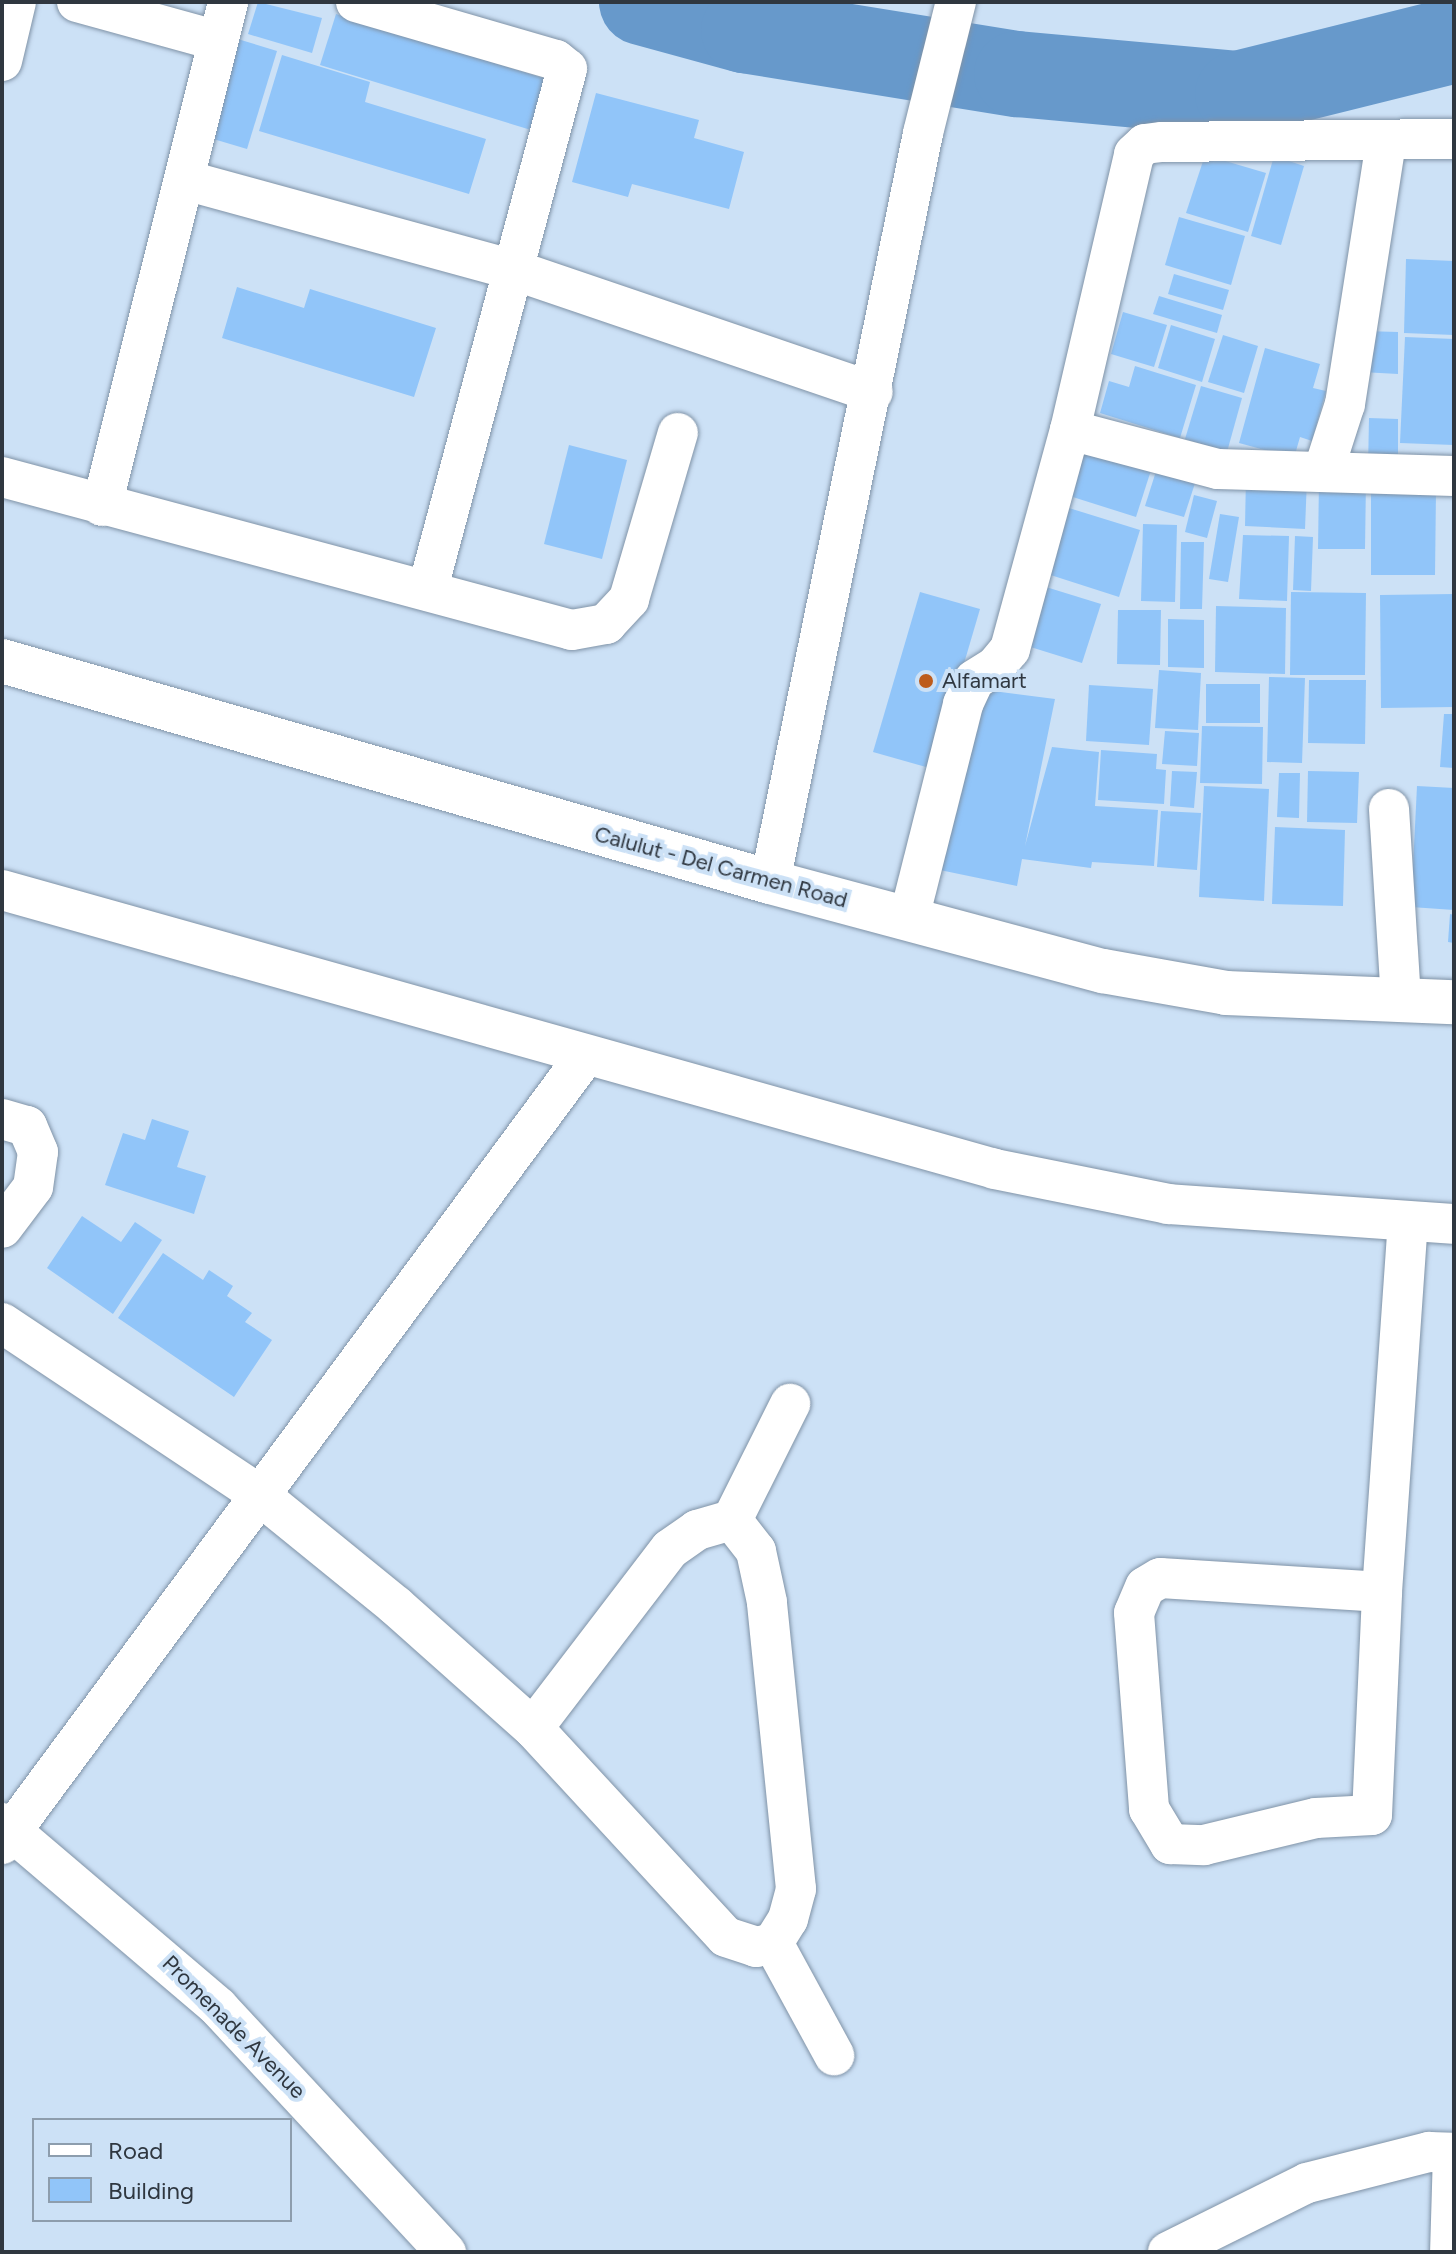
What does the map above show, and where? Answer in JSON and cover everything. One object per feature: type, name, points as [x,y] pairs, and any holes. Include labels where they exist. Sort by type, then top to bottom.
[{"type":"main road","name":"Calulut - Del Carmen Road","points":[[2,661],[770,882],[1103,971],[1226,993],[1454,1002]]},
{"type":"street","points":[[2,61],[16,2]]},
{"type":"street","points":[[77,2],[215,40]]},
{"type":"street","points":[[102,506],[185,180],[215,40],[228,2]]},
{"type":"street","points":[[356,2],[556,60],[567,69],[428,588]]},
{"type":"street","points":[[770,882],[873,392],[923,133],[956,2]]},
{"type":"street","points":[[909,918],[963,704],[974,680],[995,667],[1010,649],[1070,430],[1134,154],[1145,144],[1162,142],[1386,143],[1454,139]]},
{"type":"street","points":[[1323,472],[1345,404],[1386,143]]},
{"type":"street","points":[[185,180],[511,269],[873,392]]},
{"type":"street","points":[[1070,430],[1218,469],[1454,476]]},
{"type":"street","points":[[2,477],[102,506],[428,588],[572,630],[606,624],[629,599],[678,433]]},
{"type":"street","points":[[1389,809],[1401,1001]]},
{"type":"street","points":[[2,890],[585,1056],[1010,1172],[1168,1204],[1408,1224],[1454,1224]]},
{"type":"street","points":[[5,1833],[585,1056]]},
{"type":"street","points":[[2,1119],[27,1126],[38,1152],[33,1187],[2,1228]]},
{"type":"street","points":[[1382,1592],[1160,1578],[1145,1587],[1134,1613],[1149,1809],[1170,1844],[1204,1845],[1316,1818],[1372,1815],[1382,1592],[1408,1224]]},
{"type":"street","points":[[2,1323],[257,1493],[396,1606],[533,1728],[726,1937],[756,1947],[773,1943],[788,1919],[794,1874],[767,1602],[756,1551],[732,1520]]},
{"type":"street","points":[[533,1728],[670,1549],[697,1530],[732,1520],[790,1404]]},
{"type":"street","name":"Promenade Avenue","points":[[5,1833],[218,2007],[446,2252]]},
{"type":"street","points":[[773,1943],[834,2055]]},
{"type":"street","points":[[1168,2252],[1231,2240],[1307,2183],[1429,2152],[1453,2153],[1450,2252]]},
{"type":"building","points":[[258,2],[322,18],[312,53],[248,34]]},
{"type":"building","points":[[336,14],[546,79],[531,130],[320,65]]},
{"type":"building","points":[[231,37],[277,51],[247,149],[200,135]]},
{"type":"building","points":[[282,55],[370,82],[365,102],[486,139],[469,194],[259,131]]},
{"type":"building","points":[[596,93],[699,120],[694,138],[744,152],[729,209],[632,184],[628,197],[572,182]]},
{"type":"building","points":[[1205,155],[1266,173],[1248,232],[1186,213]]},
{"type":"building","points":[[1274,156],[1304,166],[1281,245],[1251,236]]},
{"type":"building","points":[[1179,217],[1245,236],[1231,285],[1165,265]]},
{"type":"building","points":[[1406,259],[1454,261],[1454,335],[1404,333]]},
{"type":"building","points":[[1174,274],[1229,290],[1223,310],[1168,294]]},
{"type":"building","points":[[237,287],[304,308],[310,289],[436,328],[414,397],[222,338]]},
{"type":"building","points":[[1159,296],[1222,315],[1217,333],[1153,314]]},
{"type":"building","points":[[1123,312],[1167,325],[1154,367],[1111,354]]},
{"type":"building","points":[[1171,325],[1215,339],[1202,382],[1158,368]]},
{"type":"building","points":[[1364,331],[1398,332],[1398,374],[1362,372]]},
{"type":"building","points":[[1223,335],[1258,346],[1244,393],[1208,382]]},
{"type":"building","points":[[1405,337],[1454,339],[1454,445],[1400,443]]},
{"type":"building","points":[[1265,348],[1320,364],[1313,388],[1326,391],[1312,441],[1300,437],[1294,458],[1239,443]]},
{"type":"building","points":[[1135,366],[1196,385],[1180,438],[1100,413],[1109,381],[1129,387]]},
{"type":"building","points":[[1201,386],[1242,398],[1227,452],[1185,439]]},
{"type":"building","points":[[1369,418],[1398,419],[1398,469],[1368,469]]},
{"type":"building","points":[[1074,439],[1153,464],[1136,517],[1057,492]]},
{"type":"building","points":[[569,445],[627,460],[602,559],[544,544]]},
{"type":"building","points":[[1158,465],[1197,477],[1184,517],[1145,506]]},
{"type":"building","points":[[1246,476],[1307,479],[1305,529],[1245,526]]},
{"type":"building","points":[[1319,480],[1366,480],[1365,549],[1318,549]]},
{"type":"building","points":[[1371,491],[1436,491],[1435,575],[1371,575]]},
{"type":"building","points":[[1194,495],[1217,501],[1207,538],[1185,532]]},
{"type":"building","points":[[1056,504],[1140,530],[1119,597],[1035,570]]},
{"type":"building","points":[[1220,514],[1239,517],[1228,582],[1209,579]]},
{"type":"building","points":[[1143,524],[1177,525],[1175,602],[1141,601]]},
{"type":"building","points":[[1243,535],[1289,536],[1287,601],[1239,599]]},
{"type":"building","points":[[1295,536],[1313,537],[1311,591],[1293,590]]},
{"type":"building","points":[[1181,542],[1204,542],[1202,609],[1180,609]]},
{"type":"building","points":[[1033,583],[1101,604],[1082,663],[1014,642]]},
{"type":"building","name":"Alfamart","points":[[920,592],[980,609],[933,769],[873,752]]},
{"type":"building","points":[[1291,592],[1366,593],[1365,675],[1290,675]]},
{"type":"building","points":[[1454,594],[1454,707],[1381,708],[1380,595]]},
{"type":"building","points":[[1216,606],[1286,608],[1285,674],[1215,672]]},
{"type":"building","points":[[1118,610],[1161,610],[1160,665],[1117,664]]},
{"type":"building","points":[[1168,619],[1204,620],[1204,668],[1168,667]]},
{"type":"building","points":[[1159,670],[1201,673],[1198,730],[1155,728]]},
{"type":"building","points":[[1269,677],[1305,678],[1302,763],[1267,762]]},
{"type":"building","points":[[1309,680],[1366,680],[1365,744],[1308,743]]},
{"type":"building","points":[[1206,684],[1260,684],[1260,723],[1206,723]]},
{"type":"building","points":[[1089,685],[1153,689],[1149,745],[1086,741]]},
{"type":"building","points":[[985,690],[1055,699],[1025,846],[1052,747],[1099,752],[1095,806],[1158,810],[1154,866],[1092,862],[1091,868],[1022,859],[1017,886],[935,869]]},
{"type":"building","points":[[1444,714],[1454,714],[1454,768],[1440,767]]},
{"type":"building","points":[[1202,726],[1263,727],[1262,784],[1200,783]]},
{"type":"building","points":[[1165,731],[1199,733],[1197,766],[1162,764]]},
{"type":"building","points":[[1101,750],[1157,754],[1156,769],[1166,770],[1164,804],[1098,800]]},
{"type":"building","points":[[1172,771],[1197,772],[1194,808],[1170,806]]},
{"type":"building","points":[[1308,771],[1359,772],[1357,823],[1307,822]]},
{"type":"building","points":[[1279,773],[1300,773],[1299,818],[1277,817]]},
{"type":"building","points":[[1204,786],[1269,789],[1264,901],[1199,897]]},
{"type":"building","points":[[1417,786],[1454,788],[1454,910],[1411,907]]},
{"type":"building","points":[[1161,811],[1201,813],[1197,870],[1157,867]]},
{"type":"building","points":[[1275,827],[1345,830],[1343,906],[1272,904]]},
{"type":"building","points":[[1450,914],[1454,915],[1454,943],[1448,942]]},
{"type":"building","points":[[152,1119],[189,1131],[177,1167],[206,1176],[194,1214],[105,1185],[123,1133],[145,1140]]},
{"type":"building","points":[[82,1216],[121,1242],[135,1222],[162,1240],[113,1314],[47,1268]]},
{"type":"building","points":[[163,1253],[203,1280],[209,1270],[233,1286],[227,1296],[252,1313],[245,1322],[272,1340],[234,1397],[118,1318]]},
{"type":"waterway","points":[[642,2],[744,30],[1017,74],[1238,94],[1454,40]]},
{"type":"place","name":"Alfamart","points":[[926,681]]}]
